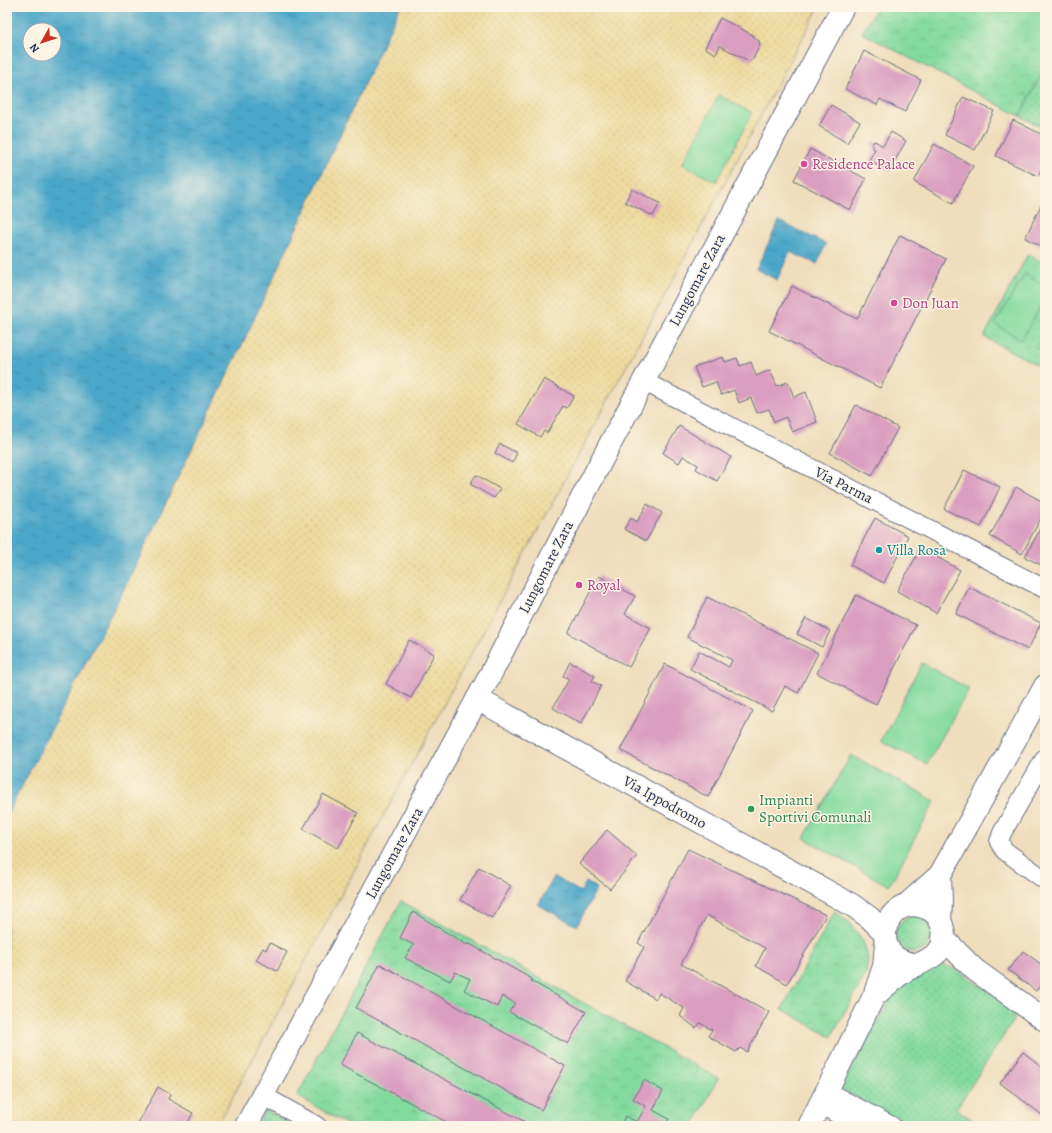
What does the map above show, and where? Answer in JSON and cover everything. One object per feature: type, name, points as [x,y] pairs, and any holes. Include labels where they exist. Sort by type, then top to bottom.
[{"type":"street","name":"Lungomare Zara","points":[[246,1126],[477,699],[843,7]]},
{"type":"street","name":"Via Parma","points":[[644,381],[1045,588]]},
{"type":"street","points":[[809,1126],[874,996],[884,966],[886,924],[890,916],[901,909],[940,875],[1045,686]]},
{"type":"street","name":"Via Ippodromo","points":[[477,699],[852,904],[870,918],[885,938],[893,956],[901,961],[909,964],[934,944],[935,914],[928,909],[913,905],[901,909],[873,909],[852,904]]},
{"type":"street","points":[[1045,758],[1002,833],[999,842],[1005,850],[1045,880]]},
{"type":"street","points":[[874,996],[904,972],[934,944],[941,902],[940,875]]},
{"type":"street","name":"Via Ippodromo","points":[[934,944],[975,970],[1045,1020]]},
{"type":"street","points":[[262,1095],[317,1126]]},
{"type":"street","points":[[823,1098],[858,1126]]},
{"type":"street","points":[[823,1098],[892,1126]]},
{"type":"green space","points":[[877,7],[1040,7],[1045,10],[1045,67],[1020,116],[862,33]]},
{"type":"green space","points":[[1045,67],[1045,129],[1020,116]]},
{"type":"green space","points":[[719,95],[752,113],[716,182],[682,164]]},
{"type":"green space","points":[[1028,254],[1045,264],[1045,369],[984,337]]},
{"type":"green space","points":[[1025,274],[1045,286],[1045,299],[1021,340],[995,324]]},
{"type":"green space","points":[[1045,331],[1045,353],[1035,347]]},
{"type":"green space","points":[[922,663],[969,689],[927,764],[881,741]]},
{"type":"green space","points":[[851,755],[935,801],[889,886],[804,838]]},
{"type":"green space","points":[[401,901],[718,1078],[693,1126],[350,1126],[297,1096]]},
{"type":"green space","points":[[835,911],[851,924],[863,941],[868,958],[866,974],[831,1037],[782,1009]]},
{"type":"green space","points":[[914,916],[924,919],[929,924],[932,934],[929,944],[924,949],[914,952],[904,949],[899,944],[896,934],[899,924],[904,919]]},
{"type":"green space","points":[[937,963],[955,969],[1019,1012],[956,1109],[982,1126],[909,1126],[840,1089],[894,992],[917,970]]},
{"type":"green space","points":[[265,1110],[294,1126],[257,1126]]},
{"type":"sand","points":[[400,7],[819,7],[217,1126],[7,1126],[7,815],[128,581],[241,347]]},
{"type":"water","points":[[7,7],[400,7],[241,347],[128,581],[7,815]]},
{"type":"water","points":[[779,221],[826,244],[817,264],[790,252],[777,280],[756,269]]},
{"type":"water","points":[[554,877],[581,892],[586,882],[597,888],[577,926],[538,905]]},
{"type":"building","points":[[720,18],[753,35],[759,41],[760,45],[753,59],[749,61],[720,46],[716,54],[705,48]]},
{"type":"building","points":[[864,51],[921,80],[905,112],[880,99],[877,105],[845,89]]},
{"type":"building","points":[[963,97],[994,111],[975,150],[945,135]]},
{"type":"building","points":[[831,105],[860,122],[847,143],[819,126]]},
{"type":"building","points":[[1013,120],[1045,136],[1045,161],[1038,176],[996,156]]},
{"type":"building","points":[[891,132],[906,141],[889,171],[869,160],[875,149],[872,148],[872,143],[875,141],[883,146]]},
{"type":"building","points":[[934,144],[973,166],[953,203],[914,182]]},
{"type":"building","points":[[810,149],[866,179],[850,210],[794,180]]},
{"type":"building","points":[[632,189],[660,203],[653,216],[625,202]]},
{"type":"building","points":[[1043,201],[1045,202],[1045,248],[1025,238]]},
{"type":"building","name":"Don Juan","points":[[900,235],[946,259],[880,388],[769,331],[792,286],[857,319]]},
{"type":"building","points":[[723,357],[725,362],[737,358],[740,366],[751,362],[756,376],[770,370],[777,386],[788,382],[794,397],[806,392],[817,422],[792,432],[786,417],[774,422],[769,409],[757,413],[751,398],[739,403],[734,390],[721,395],[716,382],[702,387],[694,367]]},
{"type":"building","points":[[544,379],[574,396],[567,408],[563,406],[547,433],[544,431],[540,437],[518,424]]},
{"type":"building","points":[[856,405],[898,428],[872,476],[830,453]]},
{"type":"building","points":[[679,426],[731,457],[717,481],[696,469],[698,465],[683,456],[679,463],[663,453]]},
{"type":"building","points":[[500,444],[517,453],[512,463],[495,453]]},
{"type":"building","points":[[964,470],[1000,487],[981,527],[944,509]]},
{"type":"building","points":[[476,475],[500,489],[494,498],[470,484]]},
{"type":"building","points":[[1016,487],[1045,503],[1045,510],[1022,554],[990,536]]},
{"type":"building","points":[[647,504],[662,513],[646,541],[624,529],[631,518],[637,522]]},
{"type":"building","name":"Villa Rosa","points":[[875,518],[908,536],[884,583],[850,565]]},
{"type":"building","points":[[1045,520],[1045,567],[1025,557]]},
{"type":"building","points":[[921,548],[960,570],[936,613],[897,591]]},
{"type":"building","points":[[599,576],[635,596],[625,614],[651,628],[629,667],[568,633]]},
{"type":"building","points":[[969,587],[1041,623],[1028,650],[956,614]]},
{"type":"building","points":[[856,595],[916,625],[876,704],[817,673]]},
{"type":"building","points":[[707,597],[818,653],[798,693],[785,686],[772,711],[690,669],[699,651],[729,667],[732,660],[687,637]]},
{"type":"building","points":[[806,618],[830,631],[822,647],[797,634]]},
{"type":"building","points":[[409,640],[434,654],[411,698],[386,684]]},
{"type":"building","points":[[570,662],[595,676],[592,681],[601,686],[581,724],[553,708],[569,679],[563,676]]},
{"type":"building","points":[[665,664],[753,711],[708,797],[620,750]]},
{"type":"building","points":[[323,794],[358,813],[338,848],[303,829]]},
{"type":"building","points":[[607,830],[637,856],[610,889],[579,864]]},
{"type":"building","points":[[688,849],[826,915],[787,984],[756,966],[765,948],[707,915],[681,964],[769,1012],[747,1052],[740,1048],[736,1052],[708,1036],[712,1030],[700,1023],[696,1028],[680,1016],[684,1008],[659,993],[656,999],[625,981],[644,947],[638,943]]},
{"type":"building","points":[[479,867],[511,886],[492,918],[460,900]]},
{"type":"building","points":[[413,912],[467,945],[468,943],[532,979],[531,981],[586,1012],[568,1044],[509,1012],[515,1003],[502,996],[497,1007],[464,990],[470,979],[455,972],[450,981],[405,958],[414,945],[400,938]]},
{"type":"building","points":[[270,943],[287,952],[277,971],[256,960],[263,948],[266,950]]},
{"type":"building","points":[[1023,951],[1045,967],[1045,979],[1036,991],[1008,970]]},
{"type":"building","points":[[380,964],[565,1066],[541,1110],[356,1008]]},
{"type":"building","points":[[357,1033],[529,1124],[528,1126],[454,1126],[340,1065]]},
{"type":"building","points":[[1023,1052],[1045,1069],[1045,1117],[1000,1083]]},
{"type":"building","points":[[644,1080],[663,1091],[653,1110],[669,1119],[665,1126],[620,1126],[625,1116],[637,1122],[646,1106],[633,1099]]},
{"type":"building","points":[[158,1087],[170,1094],[168,1099],[193,1113],[186,1126],[142,1126],[138,1123]]},
{"type":"place","name":"Residence Palace","points":[[804,164]]},
{"type":"place","name":"Don Juan","points":[[894,303]]},
{"type":"place","name":"Villa Rosa","points":[[879,550]]},
{"type":"place","name":"Royal","points":[[579,585]]},
{"type":"place","name":"Impianti Sportivi Comunali","points":[[751,809]]}]
